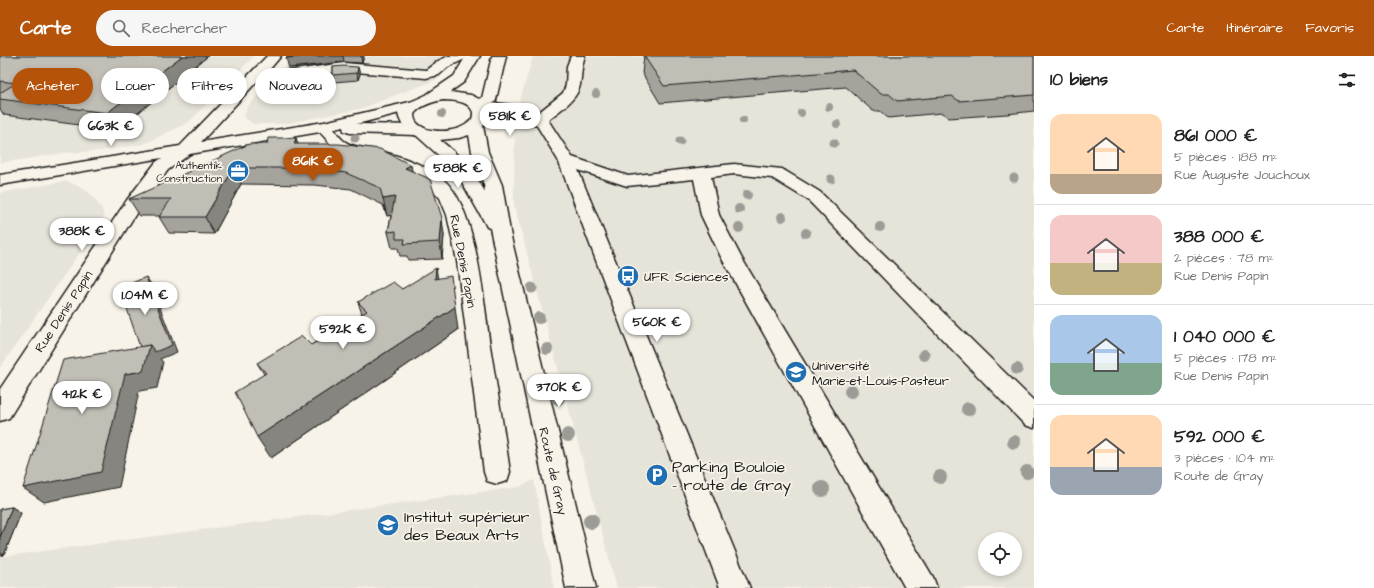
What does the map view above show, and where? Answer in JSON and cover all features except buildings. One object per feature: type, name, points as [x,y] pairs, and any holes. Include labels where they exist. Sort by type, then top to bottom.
[{"type":"street","name":"Rue Denis Papin","points":[[262,68],[274,56]]},
{"type":"street","points":[[330,68],[344,67],[426,74],[434,72],[443,64],[460,56]]},
{"type":"street","points":[[0,180],[324,127],[414,105],[431,98],[459,79],[473,56]]},
{"type":"street","points":[[485,118],[499,56]]},
{"type":"street","points":[[431,98],[455,96],[471,101],[485,118],[509,123],[540,119],[569,95],[573,85],[574,66],[578,56]]},
{"type":"street","name":"Rue Denis Papin","points":[[0,410],[133,204],[162,166],[186,149],[255,75]]},
{"type":"street","name":"Route de Gray","points":[[414,105],[408,111],[406,118],[409,125],[453,159],[467,175],[501,237]]},
{"type":"street","points":[[324,127],[420,132],[437,136],[452,135],[465,131],[485,118],[496,107],[509,109],[540,119],[558,145],[566,160],[735,588]]},
{"type":"street","name":"Route de Gray","points":[[485,118],[480,152],[493,185],[501,237],[581,588]]},
{"type":"street","name":"Rue Denis Papin","points":[[324,127],[338,144],[348,149],[382,157],[402,164],[426,176],[441,186],[450,198],[456,215],[466,258],[497,472]]},
{"type":"street","points":[[566,160],[627,181],[734,169],[776,173],[814,196],[1034,417]]},
{"type":"street","points":[[702,173],[710,215],[732,257],[922,588]]},
{"type":"shaded area","points":[[0,56],[254,56],[242,68],[177,68],[177,104],[207,104],[189,122],[144,144],[99,151],[64,153],[0,163]]},
{"type":"shaded area","points":[[295,56],[457,56],[438,79],[360,109],[283,124],[253,124],[244,117],[247,107],[255,98],[255,104],[336,104],[336,68],[284,68]]},
{"type":"shaded area","name":"Université Marie-et-Louis-Pasteur","points":[[533,56],[1034,56],[1034,588],[617,588],[514,205],[515,117]]},
{"type":"shaded area","points":[[67,181],[91,194],[102,209],[104,217],[0,368],[0,193]]},
{"type":"shaded area","name":"Institut supérieur des Beaux Arts","points":[[534,480],[554,588],[0,588],[0,557],[519,487]]},
{"type":"place","name":"Authentik Construction","points":[[238,171]]},
{"type":"place","name":"UFR Sciences","points":[[628,276]]},
{"type":"place","name":"Université Marie-et-Louis-Pasteur","points":[[796,372]]},
{"type":"place","name":"Parking Bouloie - route de Gray","points":[[657,475]]},
{"type":"place","name":"Institut supérieur des Beaux Arts","points":[[388,525]]}]
